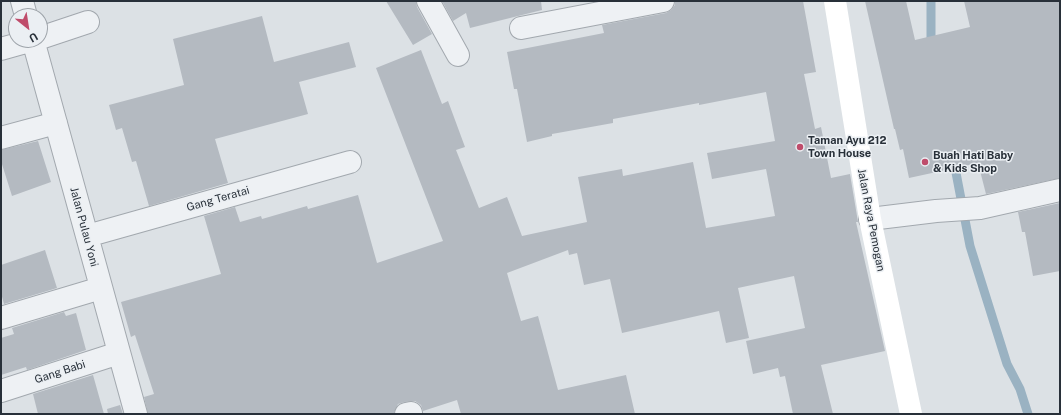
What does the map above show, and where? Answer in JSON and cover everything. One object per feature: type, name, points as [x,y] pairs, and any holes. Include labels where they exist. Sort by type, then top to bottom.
[{"type":"street","points":[[428,1],[458,55]]},
{"type":"street","points":[[521,28],[663,1]]},
{"type":"street","name":"Jalan Raya Pemogan","points":[[835,1],[870,219],[911,414]]},
{"type":"street","points":[[48,35],[88,22]]},
{"type":"street","name":"Jalan Pulau Yoni","points":[[35,48],[136,414]]},
{"type":"street","points":[[1,138],[56,123]]},
{"type":"street","name":"Gang Teratai","points":[[87,236],[350,162]]},
{"type":"street","points":[[870,219],[936,210],[980,208],[1060,190]]},
{"type":"street","points":[[1,318],[101,288]]},
{"type":"street","name":"Gang Babi","points":[[1,391],[119,353]]},
{"type":"building","points":[[386,1],[416,1],[417,7],[432,34],[413,45]]},
{"type":"building","points":[[442,1],[541,1],[542,10],[470,28],[466,13],[453,21]]},
{"type":"building","points":[[675,1],[803,1],[816,72],[804,74],[815,129],[821,127],[831,178],[850,174],[858,222],[856,222],[885,351],[821,365],[833,414],[793,414],[785,376],[780,377],[778,368],[753,374],[746,341],[805,328],[794,276],[738,288],[749,338],[726,343],[719,311],[622,333],[610,279],[584,285],[577,253],[569,255],[568,250],[507,273],[521,321],[538,316],[558,390],[626,375],[635,414],[461,414],[457,400],[423,411],[421,405],[415,401],[404,402],[398,404],[394,413],[390,414],[148,414],[144,397],[154,394],[135,335],[131,337],[121,302],[221,274],[204,216],[235,207],[240,222],[261,216],[262,219],[307,206],[308,209],[358,195],[377,263],[443,241],[376,68],[421,50],[442,104],[448,101],[465,147],[456,150],[479,208],[507,197],[522,236],[587,222],[578,177],[622,169],[623,176],[693,162],[706,228],[775,216],[766,169],[712,179],[707,153],[775,141],[766,92],[613,119],[613,123],[552,134],[552,136],[527,142],[517,89],[514,89],[507,52],[604,33],[602,25],[666,13],[675,5]]},
{"type":"building","points":[[865,1],[906,1],[915,40],[970,27],[964,1],[1060,1],[1060,178],[986,194],[978,163],[909,178],[903,149],[900,150],[894,129]]},
{"type":"building","points":[[262,16],[274,62],[349,42],[356,67],[299,82],[308,114],[215,139],[228,183],[149,206],[136,161],[132,162],[122,128],[116,130],[109,105],[184,85],[173,39]]},
{"type":"building","points":[[38,141],[51,182],[12,196],[1,161],[1,150]]},
{"type":"building","points":[[1060,203],[1060,271],[1033,276],[1025,232],[1022,232],[1018,212]]},
{"type":"building","points":[[45,250],[57,288],[4,304],[1,293],[1,265]]},
{"type":"building","points":[[64,312],[66,316],[76,313],[86,350],[27,370],[26,367],[1,375],[1,338],[14,334],[12,328]]},
{"type":"building","points":[[93,375],[104,414],[38,414],[33,394]]},
{"type":"building","points":[[120,405],[123,414],[108,414],[107,409]]},
{"type":"waterway","points":[[931,1],[931,47]]},
{"type":"waterway","points":[[953,157],[970,246],[1007,364],[1020,389],[1028,414]]},
{"type":"place","name":"Taman Ayu 212 Town House","points":[[800,147]]},
{"type":"place","name":"Buah Hati Baby & Kids Shop","points":[[925,162]]}]
